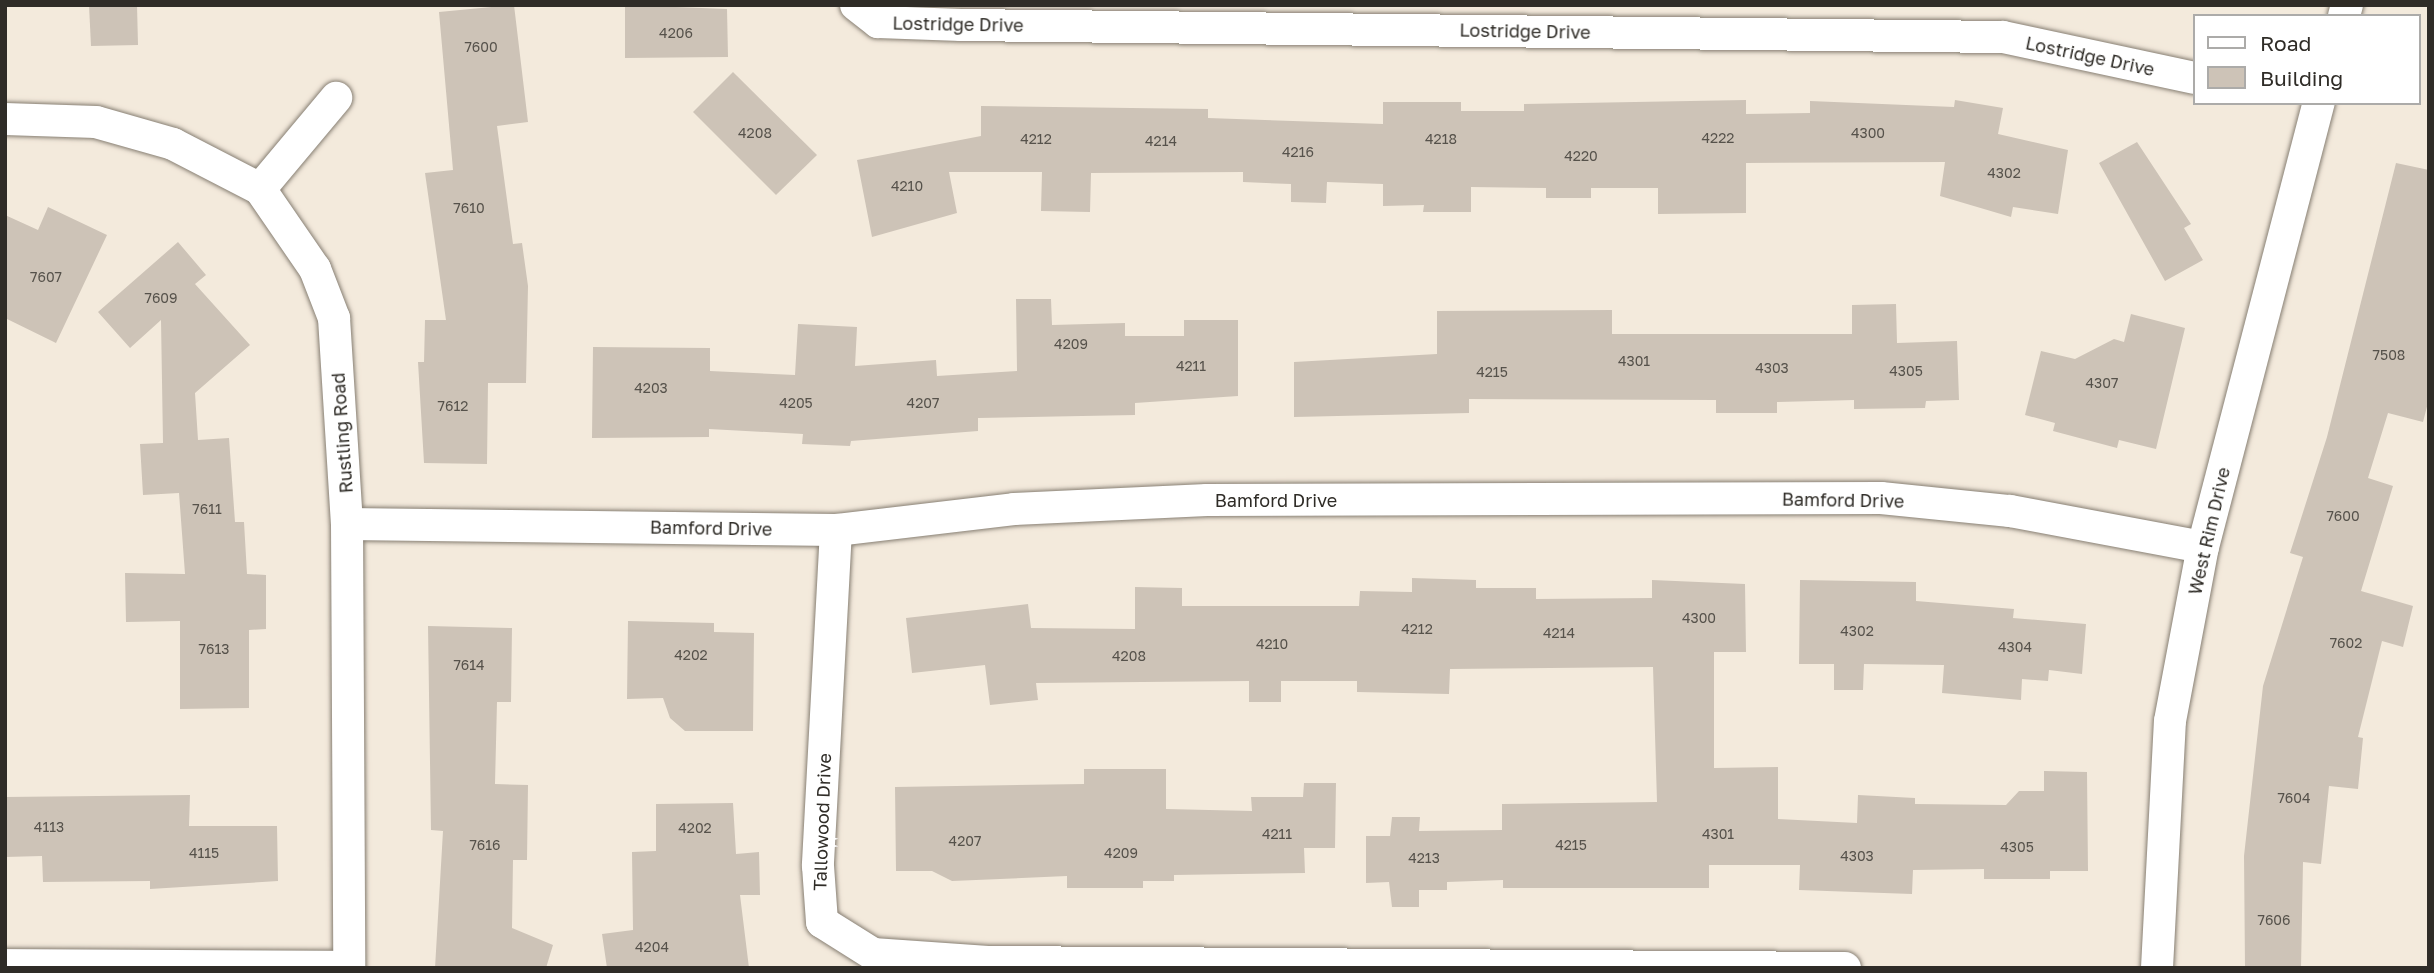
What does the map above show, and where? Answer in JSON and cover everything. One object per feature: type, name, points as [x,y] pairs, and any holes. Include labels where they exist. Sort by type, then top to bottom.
[{"type":"street","name":"Lostridge Drive","points":[[856,5],[878,22],[947,24],[2003,37],[2192,78]]},
{"type":"street","points":[[260,189],[335,98]]},
{"type":"street","name":"West Rim Drive","points":[[2157,968],[2170,721],[2203,547],[2316,105]]},
{"type":"street","name":"Rustling Road","points":[[5,118],[96,122],[173,144],[260,189],[316,270],[334,318],[347,523],[349,968]]},
{"type":"street","name":"Bamford Drive","points":[[347,523],[836,530],[1014,509],[1207,500],[1881,498],[2010,510],[2203,547]]},
{"type":"street","name":"Tallowood Drive","points":[[836,530],[818,866],[822,922],[873,954],[988,962],[1844,968]]},
{"type":"street","points":[[5,965],[349,968]]},
{"type":"building","points":[[89,5],[137,5],[138,45],[91,46]]},
{"type":"building","points":[[514,5],[528,122],[497,126],[513,244],[522,243],[528,286],[526,383],[488,383],[487,464],[424,463],[418,362],[424,362],[425,320],[446,320],[425,173],[453,170],[439,12]]},
{"type":"building","points":[[625,5],[727,9],[728,57],[625,58]]},
{"type":"building","points":[[733,72],[817,155],[776,195],[693,112]]},
{"type":"building","points":[[1746,100],[1746,114],[1810,113],[1810,101],[1954,107],[1955,100],[2003,108],[1998,134],[2068,150],[2058,214],[2013,207],[2011,217],[1940,196],[1945,162],[1746,163],[1746,213],[1658,214],[1658,188],[1591,188],[1591,198],[1546,198],[1546,188],[1471,187],[1471,212],[1423,212],[1424,205],[1383,206],[1383,184],[1327,182],[1326,203],[1291,202],[1291,184],[1243,182],[1243,172],[1091,173],[1090,212],[1041,211],[1042,172],[949,172],[957,213],[872,237],[857,160],[981,136],[981,106],[1208,109],[1208,118],[1383,124],[1383,102],[1461,102],[1461,111],[1524,111],[1524,104]]},
{"type":"building","points":[[2137,142],[2191,224],[2184,228],[2203,260],[2165,281],[2099,163]]},
{"type":"building","points":[[2396,163],[2429,170],[2429,399],[2423,422],[2388,413],[2368,478],[2393,486],[2361,591],[2413,606],[2403,647],[2382,641],[2358,737],[2363,738],[2358,789],[2329,786],[2321,864],[2303,862],[2301,968],[2245,968],[2244,856],[2263,686],[2303,557],[2290,553],[2327,437]]},
{"type":"building","points":[[48,207],[107,235],[56,343],[5,318],[5,215],[38,230]]},
{"type":"building","points":[[178,242],[206,275],[195,284],[250,345],[195,393],[198,440],[229,438],[235,522],[244,522],[247,574],[266,575],[266,629],[249,630],[249,708],[180,709],[180,621],[126,622],[125,573],[185,574],[179,493],[143,495],[140,444],[163,443],[161,320],[130,348],[98,312]]},
{"type":"building","points":[[1016,299],[1051,299],[1052,325],[1125,323],[1125,336],[1184,336],[1184,320],[1238,320],[1238,396],[1135,403],[1135,415],[978,418],[978,431],[851,441],[850,446],[802,444],[803,434],[709,429],[709,437],[592,438],[593,347],[710,348],[710,371],[795,375],[798,324],[857,327],[855,366],[936,360],[937,376],[1017,371]]},
{"type":"building","points":[[1896,304],[1897,343],[1957,341],[1959,400],[1926,401],[1925,408],[1854,409],[1854,400],[1777,402],[1777,413],[1716,413],[1716,400],[1469,399],[1469,413],[1294,417],[1294,362],[1437,354],[1437,311],[1612,310],[1612,334],[1852,334],[1852,305]]},
{"type":"building","points":[[2131,314],[2185,328],[2156,449],[2119,440],[2117,448],[2053,431],[2055,423],[2025,415],[2041,351],[2075,359],[2114,339],[2124,342]]},
{"type":"building","points":[[1412,578],[1476,580],[1476,588],[1536,588],[1536,599],[1652,598],[1652,580],[1745,584],[1746,652],[1714,652],[1714,768],[1778,767],[1778,819],[1857,823],[1858,795],[1915,798],[1915,804],[2006,805],[2019,791],[2044,791],[2044,771],[2087,772],[2088,871],[2050,871],[2050,879],[1984,879],[1984,869],[1913,870],[1912,894],[1799,890],[1800,865],[1709,865],[1709,888],[1503,888],[1503,880],[1447,882],[1447,890],[1419,890],[1419,907],[1392,907],[1389,882],[1366,883],[1366,836],[1390,836],[1392,817],[1420,817],[1419,831],[1502,830],[1502,804],[1657,802],[1653,667],[1450,669],[1449,694],[1357,692],[1357,681],[1281,681],[1281,702],[1249,702],[1249,681],[1036,683],[1038,700],[990,705],[985,665],[912,673],[906,618],[1028,604],[1031,628],[1135,629],[1135,587],[1182,588],[1182,606],[1359,606],[1360,591],[1412,592]]},
{"type":"building","points":[[1800,580],[1916,582],[1916,601],[2014,609],[2013,618],[2086,624],[2082,674],[2049,670],[2048,681],[2022,679],[2021,700],[1942,693],[1944,665],[1864,664],[1863,690],[1834,690],[1834,664],[1799,664]]},
{"type":"building","points":[[628,621],[714,623],[714,632],[754,633],[753,731],[685,731],[670,718],[663,698],[627,699]]},
{"type":"building","points":[[428,626],[512,628],[511,702],[497,702],[495,784],[528,785],[527,860],[513,860],[512,928],[553,945],[546,968],[435,968],[443,831],[431,830]]},
{"type":"building","points":[[1084,769],[1166,769],[1166,809],[1252,811],[1251,797],[1303,797],[1304,783],[1336,783],[1335,848],[1304,848],[1305,873],[1174,875],[1174,881],[1143,881],[1143,888],[1067,888],[1067,876],[952,881],[932,871],[896,871],[895,787],[1084,784]]},
{"type":"building","points":[[190,795],[189,826],[277,826],[278,881],[150,889],[150,881],[43,882],[42,856],[5,857],[5,797]]},
{"type":"building","points":[[733,803],[736,854],[759,852],[760,895],[740,895],[749,968],[607,968],[602,934],[633,930],[632,852],[656,851],[656,804]]}]
